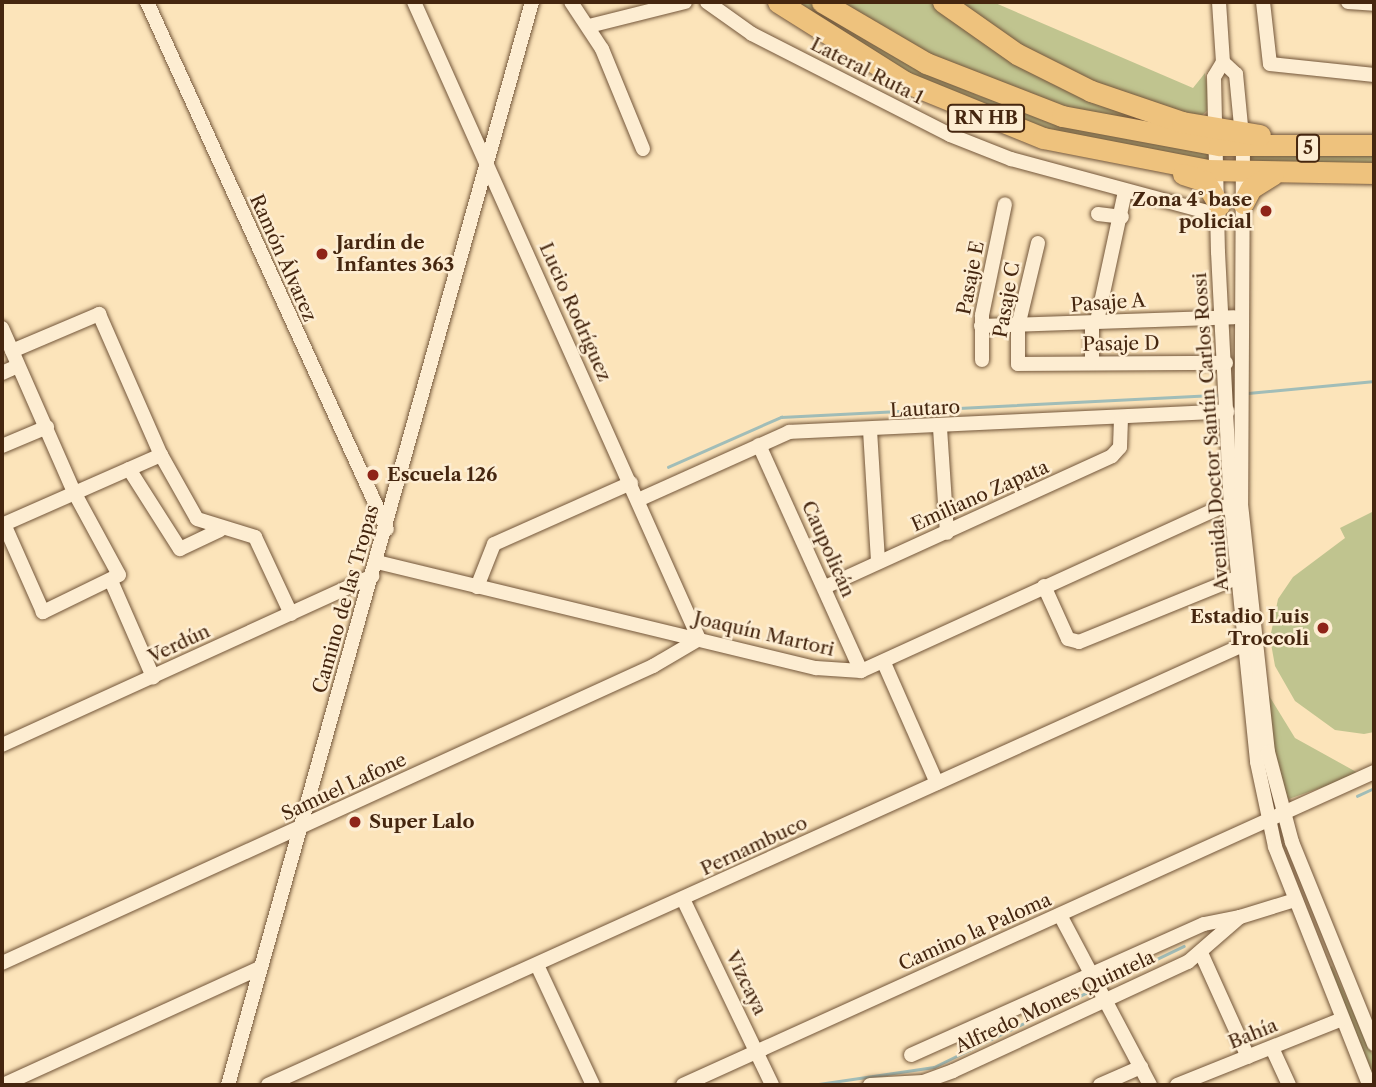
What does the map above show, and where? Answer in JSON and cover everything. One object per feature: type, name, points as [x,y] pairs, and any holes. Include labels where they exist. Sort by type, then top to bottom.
[{"type":"highway","name":"RN HB","points":[[778,2],[869,61],[974,113],[1100,153],[1219,171],[1273,174],[1374,173]]},
{"type":"highway","name":"5","points":[[822,2],[926,63],[1008,99],[1170,139],[1219,137],[1241,131],[1374,143]]},
{"type":"highway","points":[[943,2],[1010,49],[1079,86],[1219,137]]},
{"type":"highway","points":[[1241,131],[1272,137],[1374,143]]},
{"type":"highway","points":[[1166,165],[1205,181],[1219,210]]},
{"type":"highway","points":[[1243,203],[1258,182],[1273,174]]},
{"type":"street","name":"Ramón Álvarez","points":[[147,2],[387,530]]},
{"type":"street","name":"Lucio Rodríguez","points":[[414,2],[699,639]]},
{"type":"street","name":"Camino de las Tropas","points":[[228,1085],[387,530],[533,2]]},
{"type":"street","points":[[571,2],[589,26],[643,149]]},
{"type":"street","points":[[589,26],[685,2]]},
{"type":"street","name":"Lateral Ruta 1","points":[[708,2],[752,34],[950,135],[1125,191],[1219,210]]},
{"type":"street","name":"Avenida Doctor Santín Carlos Rossi","points":[[1219,2],[1223,62],[1214,77],[1219,137],[1218,252],[1231,317],[1236,505]]},
{"type":"street","points":[[1263,2],[1270,64],[1374,75]]},
{"type":"street","points":[[1348,2],[1374,4]]},
{"type":"street","name":"Avenida Doctor Santín Carlos Rossi","points":[[1223,62],[1236,74],[1243,172],[1242,253],[1226,363],[1227,411],[1250,643],[1257,762],[1268,823],[1295,900],[1369,1085]]},
{"type":"street","points":[[1092,363],[1094,322],[1122,217],[1125,191]]},
{"type":"street","name":"Pasaje E","points":[[982,360],[981,326],[1005,204]]},
{"type":"street","points":[[1098,214],[1122,217]]},
{"type":"street","name":"Pasaje C","points":[[1018,364],[1018,327],[1038,243]]},
{"type":"street","points":[[1218,252],[1242,253]]},
{"type":"street","points":[[12,351],[99,314],[161,455],[198,520],[220,530],[255,537],[291,614]]},
{"type":"street","name":"Pasaje A","points":[[981,326],[1018,327],[1231,317]]},
{"type":"street","points":[[2,328],[74,492],[116,579],[153,677]]},
{"type":"street","name":"Pasaje D","points":[[1018,364],[1226,363]]},
{"type":"street","points":[[2,373],[18,366]]},
{"type":"street","name":"Lautaro","points":[[638,500],[789,432],[940,428],[1227,411]]},
{"type":"street","name":"Emiliano Zapata","points":[[825,587],[1112,456],[1120,447],[1121,418]]},
{"type":"street","points":[[2,446],[47,427]]},
{"type":"street","points":[[940,428],[947,533]]},
{"type":"street","points":[[870,430],[878,562]]},
{"type":"street","name":"Caupolicán","points":[[759,444],[861,670]]},
{"type":"street","points":[[116,579],[43,612],[3,525],[161,455]]},
{"type":"street","points":[[129,469],[180,549],[220,530]]},
{"type":"street","points":[[477,587],[494,544],[631,483]]},
{"type":"street","name":"Joaquín Martori","points":[[374,569],[477,587],[816,668],[861,670],[884,663],[1044,586],[1236,505]]},
{"type":"street","name":"Verdún","points":[[2,745],[291,614],[374,569]]},
{"type":"street","points":[[1044,586],[1068,639],[1079,642],[1183,596],[1243,575]]},
{"type":"street","name":"Samuel Lafone","points":[[2,963],[653,666],[699,639]]},
{"type":"street","name":"Avenida Doctor Santín Carlos Rossi","points":[[1250,643],[1283,815],[1374,1044]]},
{"type":"street","name":"Pernambuco","points":[[268,1085],[1250,643]]},
{"type":"street","points":[[884,663],[937,783]]},
{"type":"street","points":[[1257,762],[1283,815],[1374,772]]},
{"type":"street","name":"Camino la Paloma","points":[[683,1085],[1283,815]]},
{"type":"street","name":"Vizcaya","points":[[683,899],[772,1085]]},
{"type":"street","name":"Alfredo Mones Quintela","points":[[911,1055],[1204,923],[1240,917],[1295,900]]},
{"type":"street","points":[[1060,915],[1090,973],[1108,997],[1150,1085]]},
{"type":"street","name":"Alfredo Mones Quintela","points":[[870,1085],[923,1084],[1200,953],[1240,917]]},
{"type":"street","points":[[1200,953],[1248,1057]]},
{"type":"street","points":[[1319,961],[1337,954]]},
{"type":"street","points":[[537,965],[593,1085]]},
{"type":"street","points":[[3,1085],[260,968]]},
{"type":"street","name":"Bahía","points":[[1177,1085],[1206,1080],[1248,1057],[1342,1018]]},
{"type":"street","points":[[1272,1048],[1289,1085]]},
{"type":"street","points":[[1100,1085],[1141,1067]]},
{"type":"green space","points":[[788,2],[809,2],[870,43],[979,96],[1094,132],[1214,151],[1212,162],[1093,144],[950,97]]},
{"type":"green space","points":[[836,2],[933,2],[1152,123],[1086,113],[1018,92],[929,55]]},
{"type":"green space","points":[[957,2],[993,2],[1193,88],[1205,73],[1210,108],[1200,117],[1107,88],[1018,44]]},
{"type":"green space","points":[[1250,152],[1374,152],[1374,167],[1250,167]]},
{"type":"green space","name":"Estadio Luis Troccoli","points":[[1374,511],[1374,732],[1364,734],[1335,730],[1295,701],[1275,666],[1270,638],[1278,599],[1293,577],[1345,538],[1340,528]]},
{"type":"green space","points":[[1268,694],[1295,738],[1360,774],[1286,800],[1271,749]]},
{"type":"green space","points":[[1332,966],[1374,1058],[1374,1085],[1330,968]]},
{"type":"waterway","points":[[1248,393],[1374,381]]},
{"type":"waterway","points":[[668,467],[781,417],[1218,395]]},
{"type":"waterway","points":[[1357,796],[1374,788]]},
{"type":"waterway","points":[[1107,983],[1184,946]]},
{"type":"waterway","points":[[812,1085],[934,1067],[1092,990]]},
{"type":"place","name":"Zona 4° base policial","points":[[1266,211]]},
{"type":"place","name":"Jardín de Infantes 363","points":[[322,254]]},
{"type":"place","name":"Escuela 126","points":[[373,475]]},
{"type":"place","name":"Estadio Luis Troccoli","points":[[1323,628]]},
{"type":"place","name":"Super Lalo","points":[[355,822]]}]
